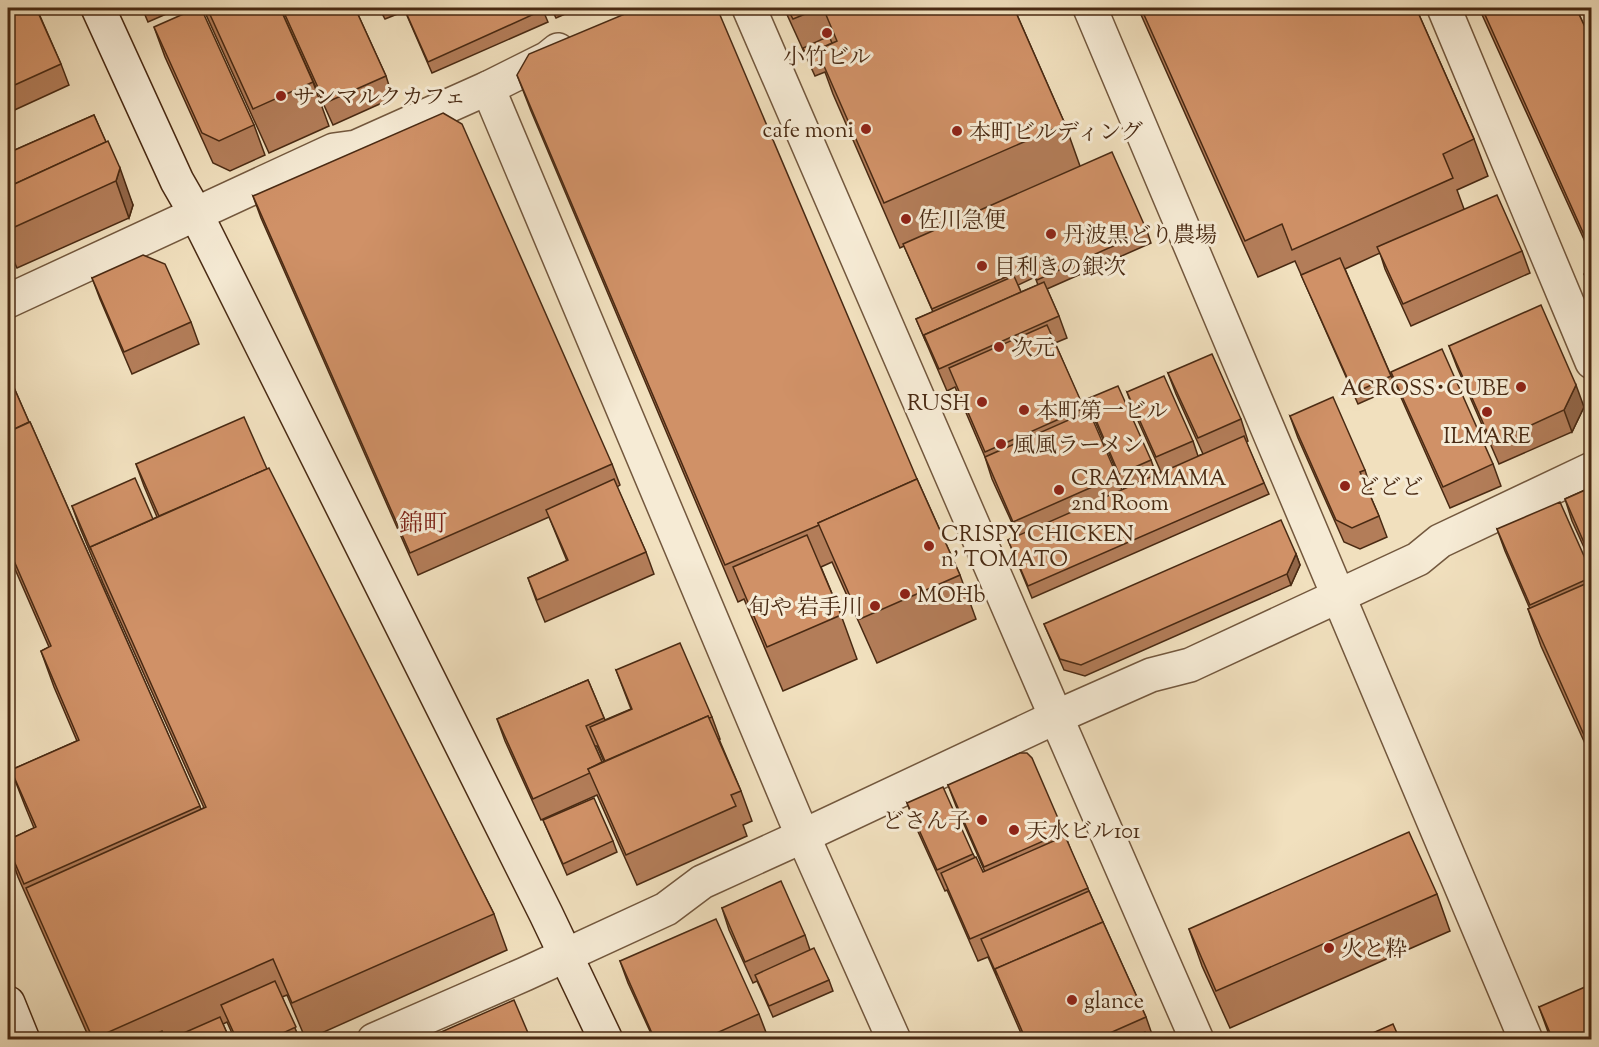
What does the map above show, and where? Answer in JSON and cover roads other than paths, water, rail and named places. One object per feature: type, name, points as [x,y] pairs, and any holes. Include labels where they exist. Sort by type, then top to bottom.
[{"type":"street","points":[[98,8],[177,181],[196,214],[566,955],[606,1040]]},
{"type":"street","points":[[749,8],[1197,1040]]},
{"type":"street","points":[[1090,8],[1526,1040]]},
{"type":"street","points":[[1444,8],[1592,362]]},
{"type":"street","points":[[8,301],[334,150],[356,147],[488,88],[548,58],[575,38],[585,34]]},
{"type":"street","points":[[488,88],[804,836],[894,1040]]},
{"type":"street","points":[[374,1040],[666,909],[702,882],[1056,717],[1151,675],[1190,665],[1418,559],[1440,541],[1592,469]]},
{"type":"street","points":[[8,1003],[23,1040]]},
{"type":"place","name":"小竹ビル","points":[[827,33]]},
{"type":"place","name":"サンマルクカフェ","points":[[281,96]]},
{"type":"place","name":"cafe moni","points":[[866,129]]},
{"type":"place","name":"本町ビルディング","points":[[957,131]]},
{"type":"place","name":"佐川急便","points":[[906,219]]},
{"type":"place","name":"丹波黒どり農場","points":[[1051,234]]},
{"type":"place","name":"目利きの銀次","points":[[982,266]]},
{"type":"place","name":"次元","points":[[999,347]]},
{"type":"place","name":"ACROSS･CUBE","points":[[1521,387]]},
{"type":"place","name":"RUSH","points":[[982,402]]},
{"type":"place","name":"本町第一ビル","points":[[1024,410]]},
{"type":"place","name":"ILMARE","points":[[1487,412]]},
{"type":"place","name":"風風ラーメン","points":[[1001,444]]},
{"type":"place","name":"どどど","points":[[1345,486]]},
{"type":"place","name":"CRAZYMAMA 2nd Room","points":[[1059,490]]},
{"type":"place","name":"CRISPY CHICKEN n' TOMATO","points":[[929,546]]},
{"type":"place","name":"MOHb","points":[[905,594]]},
{"type":"place","name":"旬や 岩手川","points":[[875,606]]},
{"type":"place","name":"どさん子","points":[[982,820]]},
{"type":"place","name":"天水ビル101","points":[[1014,830]]},
{"type":"place","name":"火と粋","points":[[1329,948]]},
{"type":"place","name":"glance","points":[[1072,1000]]},
{"type":"district","name":"錦町","points":[[423,523]]}]
